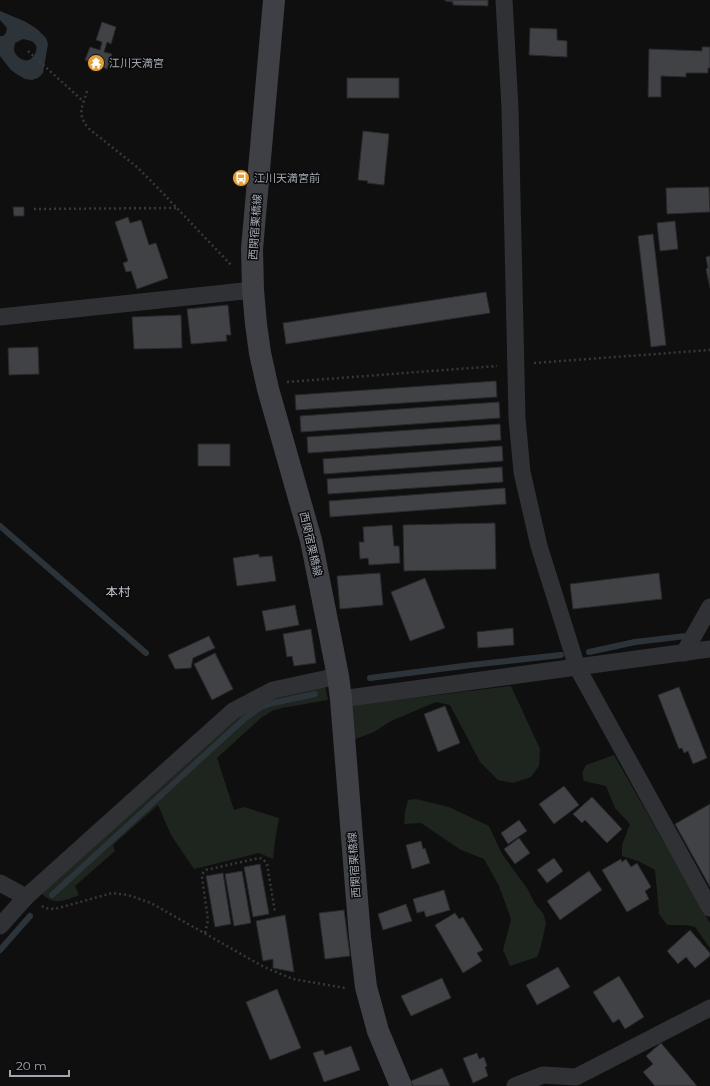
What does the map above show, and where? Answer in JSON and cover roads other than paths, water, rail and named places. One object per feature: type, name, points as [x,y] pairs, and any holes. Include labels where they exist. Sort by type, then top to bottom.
[{"type":"main road","name":"西関宿栗橋線","points":[[274,0],[252,249],[256,324],[267,384],[311,540],[338,676],[360,937],[368,992],[378,1031],[401,1086]]},
{"type":"street","points":[[504,0],[510,108],[517,418],[522,472],[539,546],[577,667],[710,908]]},
{"type":"street","points":[[0,317],[253,290]]},
{"type":"street","points":[[684,653],[710,607]]},
{"type":"street","points":[[341,699],[710,649]]},
{"type":"street","points":[[0,926],[26,898],[233,711],[273,690],[338,676]]},
{"type":"street","points":[[0,883],[26,898]]},
{"type":"street","points":[[515,1086],[542,1075],[576,1078],[710,1008]]},
{"type":"waterway","points":[[0,526],[146,653]]},
{"type":"waterway","points":[[589,652],[635,642],[686,636]]},
{"type":"waterway","points":[[370,678],[561,655]]},
{"type":"waterway","points":[[52,895],[244,719],[261,707],[315,694]]},
{"type":"waterway","points":[[0,950],[30,916]]},
{"type":"place","name":"江川天満宮","points":[[96,63]]},
{"type":"place","name":"江川天満宮前","points":[[241,178]]},
{"type":"district","name":"本村","points":[[118,591]]}]
